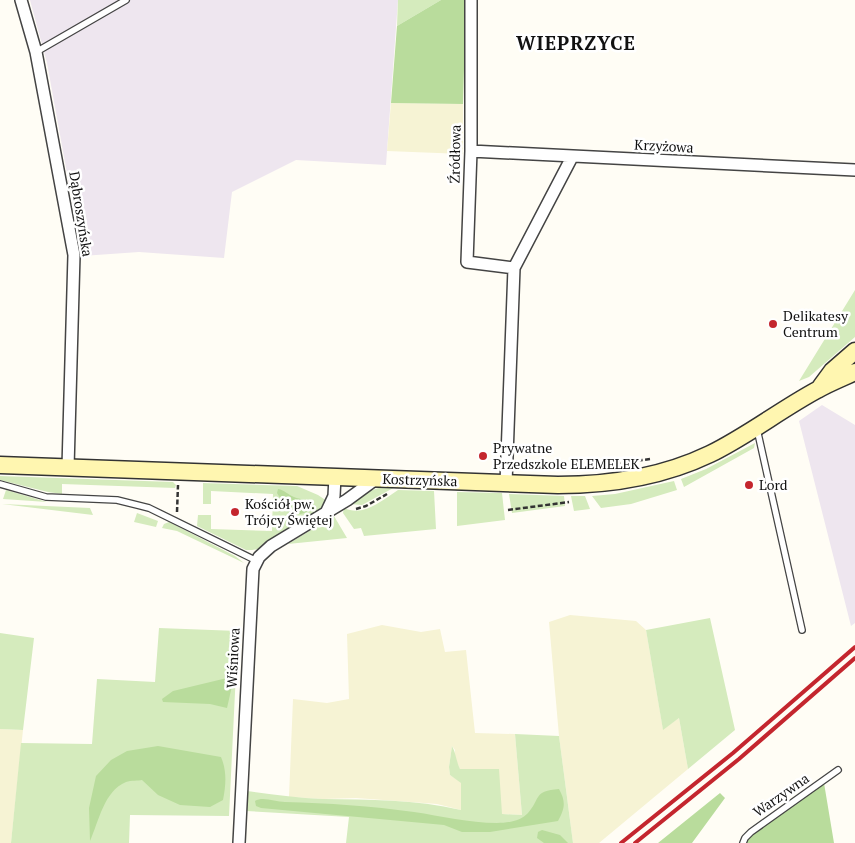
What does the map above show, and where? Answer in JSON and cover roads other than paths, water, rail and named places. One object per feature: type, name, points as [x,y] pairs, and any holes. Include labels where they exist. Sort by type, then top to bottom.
[{"type":"main road","name":"Kostrzyńska","points":[[818,390],[832,371],[855,351]]},
{"type":"main road","name":"Kostrzyńska","points":[[0,465],[377,478],[506,475],[587,485],[631,480],[686,464],[734,442],[818,390],[855,372]]},
{"type":"street","name":"Dąbroszyńska","points":[[21,0],[36,52],[74,255],[68,467]]},
{"type":"street","name":"Źródłowa","points":[[471,0],[471,151],[467,262],[514,268]]},
{"type":"street","name":"Krzyżowa","points":[[471,151],[855,170]]},
{"type":"street","points":[[506,475],[514,268],[572,156]]},
{"type":"street","points":[[326,513],[334,496],[335,477]]},
{"type":"street","points":[[257,561],[264,551],[271,546],[347,500],[377,478]]},
{"type":"street","name":"Wiśniowa","points":[[239,843],[252,575],[257,561]]},
{"type":"lane","points":[[36,52],[126,0]]},
{"type":"lane","points":[[757,427],[802,630]]},
{"type":"lane","points":[[0,484],[46,497],[125,501],[149,508],[257,561]]},
{"type":"lane","name":"Warzywna","points":[[742,843],[744,838],[751,832],[838,770]]},
{"type":"railway","points":[[621,843],[733,753],[855,647]]},
{"type":"railway","points":[[635,843],[739,759],[855,658]]},
{"type":"place","name":"Delikatesy Centrum","points":[[773,324]]},
{"type":"place","name":"Prywatne Przedszkole ELEMELEK","points":[[483,456]]},
{"type":"place","name":"Lord","points":[[749,485]]},
{"type":"place","name":"Kościół pw. Trójcy Świętej","points":[[235,512]]},
{"type":"district","name":"WIEPRZYCE","points":[[576,43]]}]
